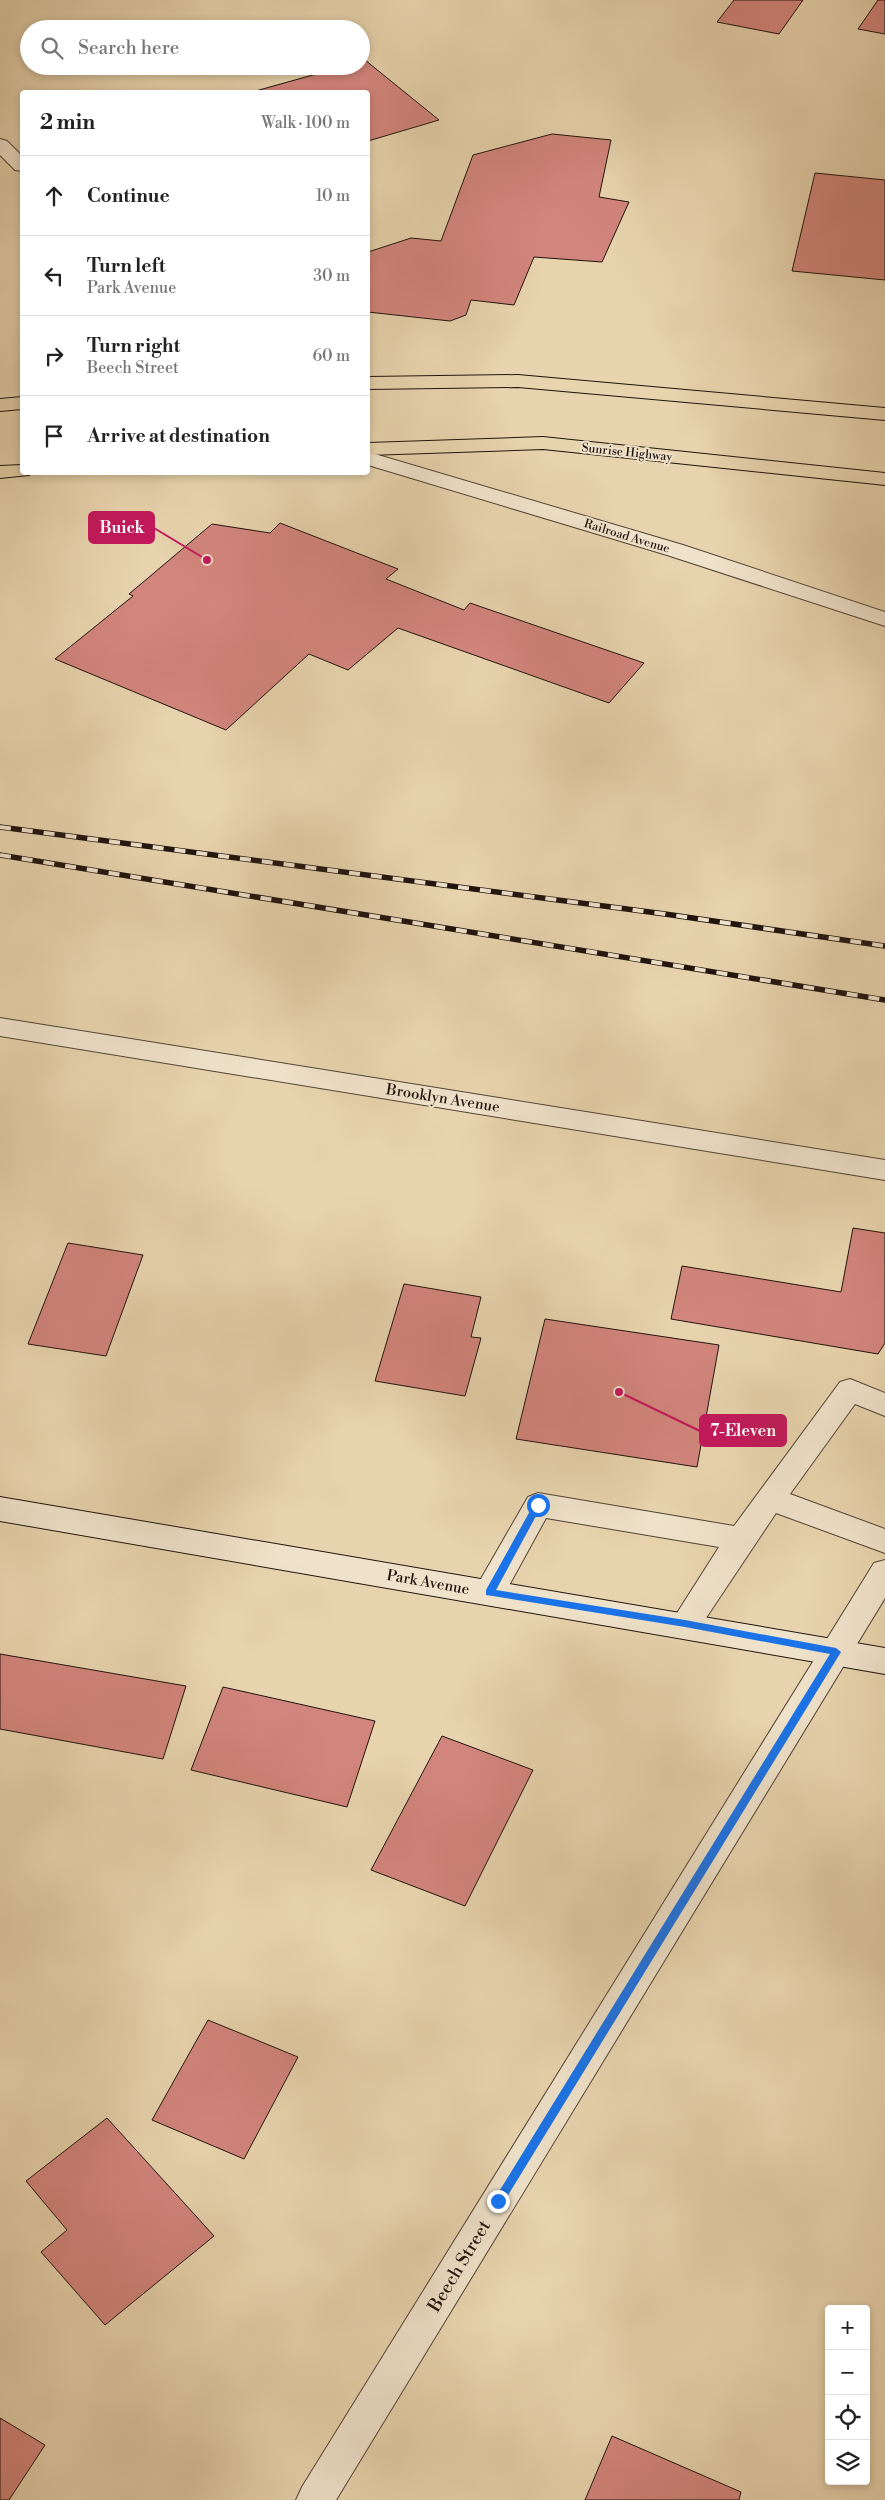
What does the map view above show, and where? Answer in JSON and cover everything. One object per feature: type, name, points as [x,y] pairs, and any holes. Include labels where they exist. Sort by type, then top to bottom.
[{"type":"highway","points":[[370,383],[518,381],[885,414]]},
{"type":"highway","points":[[0,405],[20,403]]},
{"type":"highway","name":"Sunrise Highway","points":[[370,449],[544,443],[885,479]]},
{"type":"highway","points":[[0,472],[20,471]]},
{"type":"street","points":[[0,145],[20,164]]},
{"type":"street","name":"Railroad Avenue","points":[[370,459],[674,550],[885,619]]},
{"type":"street","name":"Brooklyn Avenue","points":[[0,1027],[885,1170]]},
{"type":"street","points":[[685,1624],[741,1539],[850,1390],[885,1405]]},
{"type":"street","points":[[771,1499],[885,1541]]},
{"type":"street","points":[[490,1593],[538,1505],[741,1539]]},
{"type":"street","name":"Park Avenue","points":[[0,1510],[685,1624],[885,1661]]},
{"type":"street","name":"Beech Street","points":[[316,2500],[885,1572]]},
{"type":"building","points":[[734,0],[803,0],[779,34],[717,22]]},
{"type":"building","points":[[878,0],[885,0],[885,34],[858,29]]},
{"type":"building","points":[[370,64],[439,120],[370,140],[370,90],[259,90],[313,75],[370,75]]},
{"type":"building","points":[[552,134],[611,140],[599,197],[629,202],[602,262],[534,257],[514,305],[471,300],[466,315],[450,321],[370,312],[370,251],[411,238],[441,241],[473,155]]},
{"type":"building","points":[[815,173],[885,180],[885,280],[792,271]]},
{"type":"building","points":[[280,523],[398,569],[386,579],[464,610],[470,603],[644,663],[609,703],[398,628],[348,670],[309,654],[226,730],[55,659],[133,596],[129,594],[212,524],[270,533]]},
{"type":"building","points":[[853,1228],[885,1233],[885,1343],[878,1354],[671,1319],[682,1266],[841,1292]]},
{"type":"building","points":[[68,1243],[143,1255],[106,1356],[28,1344]]},
{"type":"building","points":[[404,1284],[481,1297],[471,1337],[481,1338],[465,1396],[375,1381]]},
{"type":"building","points":[[545,1319],[719,1345],[697,1467],[516,1439]]},
{"type":"building","points":[[0,1654],[186,1686],[163,1759],[0,1729]]},
{"type":"building","points":[[223,1687],[375,1721],[347,1807],[191,1770]]},
{"type":"building","points":[[442,1736],[533,1770],[465,1906],[371,1870]]},
{"type":"building","points":[[208,2020],[298,2057],[244,2159],[152,2120]]},
{"type":"building","points":[[107,2118],[214,2236],[105,2325],[41,2252],[67,2230],[26,2181]]},
{"type":"building","points":[[0,2418],[45,2445],[9,2500],[0,2500]]},
{"type":"building","points":[[612,2436],[741,2492],[739,2500],[585,2500]]},
{"type":"railway","points":[[0,827],[665,914],[885,946]]},
{"type":"railway","points":[[0,855],[885,1000]]},
{"type":"place","name":"Buick","points":[[207,560]]},
{"type":"place","name":"7-Eleven","points":[[619,1392]]},
{"type":"route","points":[[498,2201],[836,1652],[685,1624],[490,1593],[538,1505]]}]
